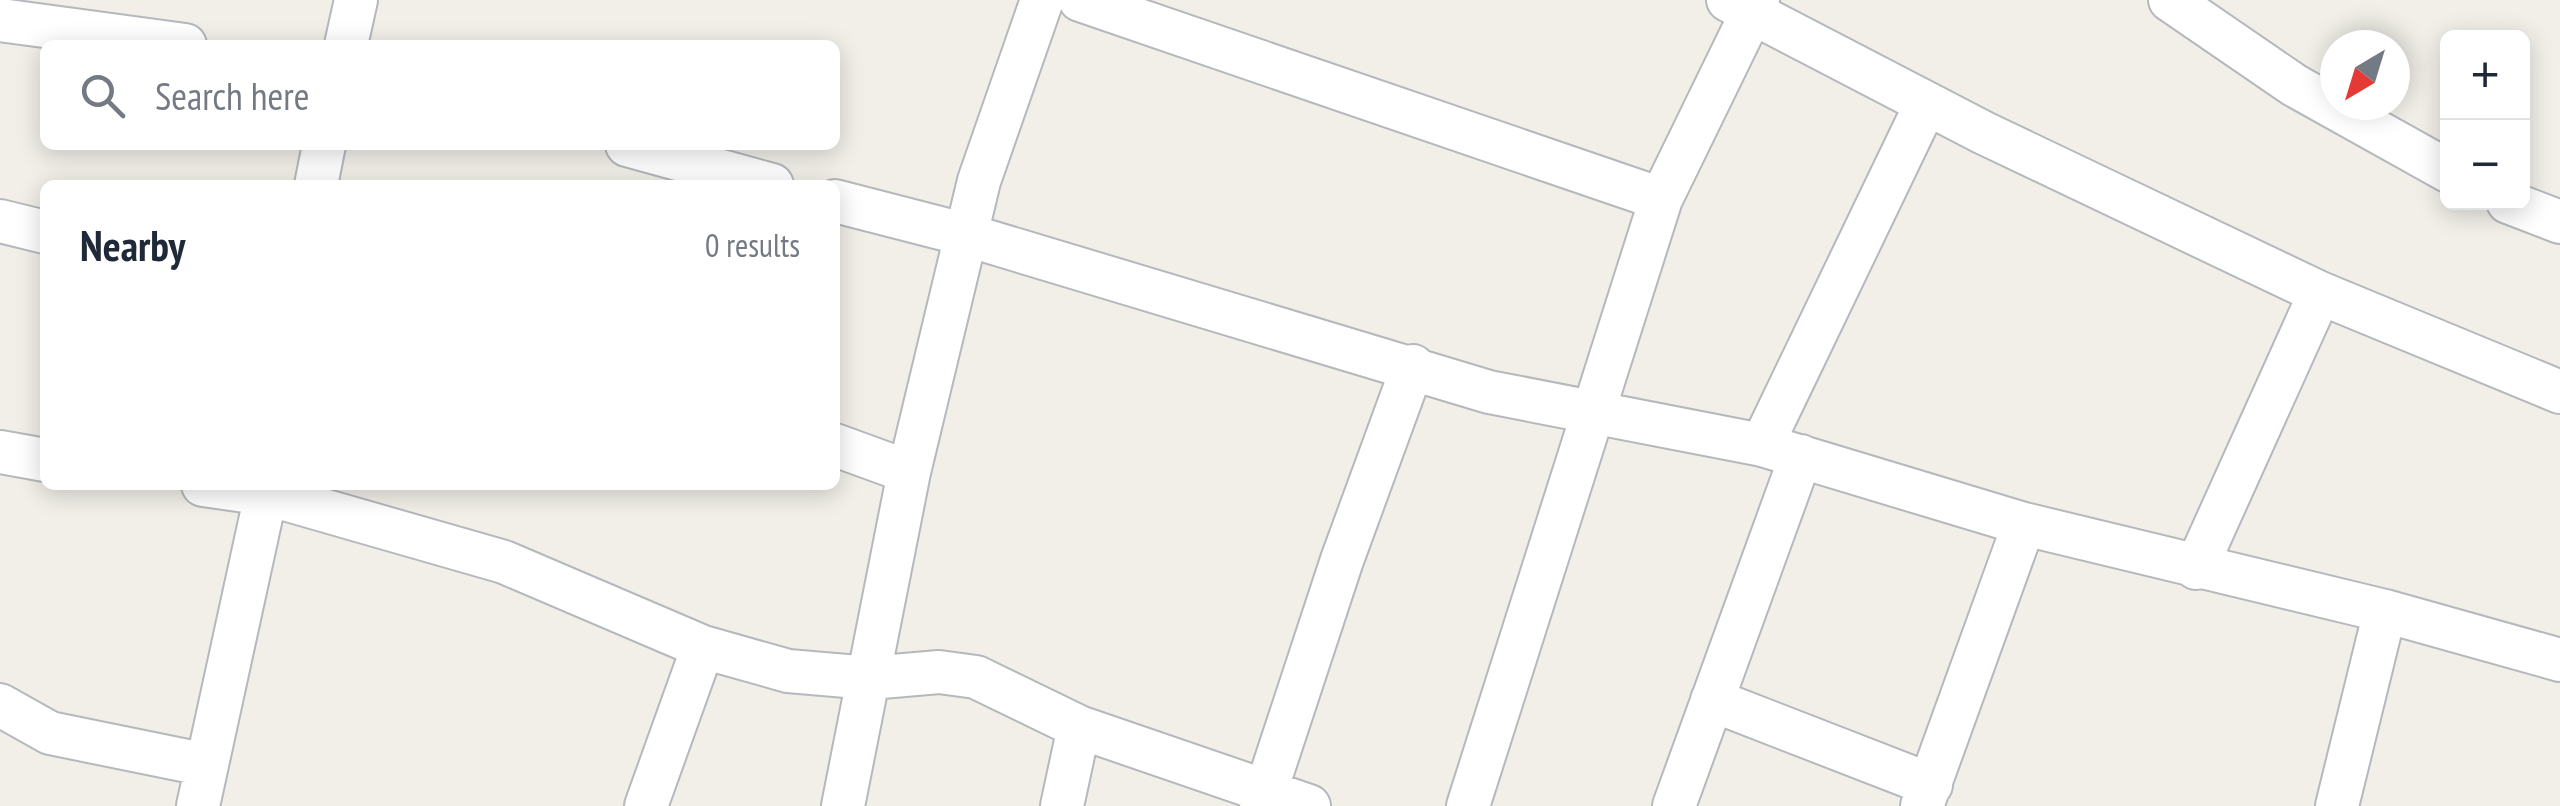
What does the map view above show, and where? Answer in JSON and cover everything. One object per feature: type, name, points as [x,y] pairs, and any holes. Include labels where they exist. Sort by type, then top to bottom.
[{"type":"street","points":[[347,40],[356,0]]},
{"type":"street","points":[[844,806],[909,472],[979,181],[1042,0]]},
{"type":"street","points":[[1080,0],[1661,199]]},
{"type":"street","points":[[2170,0],[2294,84],[2440,166]]},
{"type":"street","points":[[1468,806],[1661,199],[1745,4],[1926,104],[2320,293],[2560,392]]},
{"type":"street","points":[[0,20],[149,40]]},
{"type":"street","points":[[1674,806],[1712,700],[1781,450],[1926,104]]},
{"type":"street","points":[[317,180],[323,150]]},
{"type":"street","points":[[645,150],[754,180]]},
{"type":"street","points":[[840,202],[967,235],[1413,366],[1489,392],[1781,450],[2024,524],[2385,611],[2560,660]]},
{"type":"street","points":[[2529,210],[2560,222]]},
{"type":"street","points":[[0,221],[40,231]]},
{"type":"street","points":[[2196,568],[2320,293]]},
{"type":"street","points":[[1263,798],[1413,366]]},
{"type":"street","points":[[840,447],[909,472]]},
{"type":"street","points":[[0,452],[40,459]]},
{"type":"street","points":[[0,705],[50,734],[203,786],[267,490],[504,562],[703,647],[788,671],[870,678],[939,672],[976,677],[1079,726],[1263,798],[1308,806]]},
{"type":"street","points":[[1712,700],[1927,796],[2024,524]]},
{"type":"street","points":[[2337,806],[2385,611]]},
{"type":"street","points":[[646,806],[703,647]]},
{"type":"street","points":[[1062,806],[1079,726]]}]
